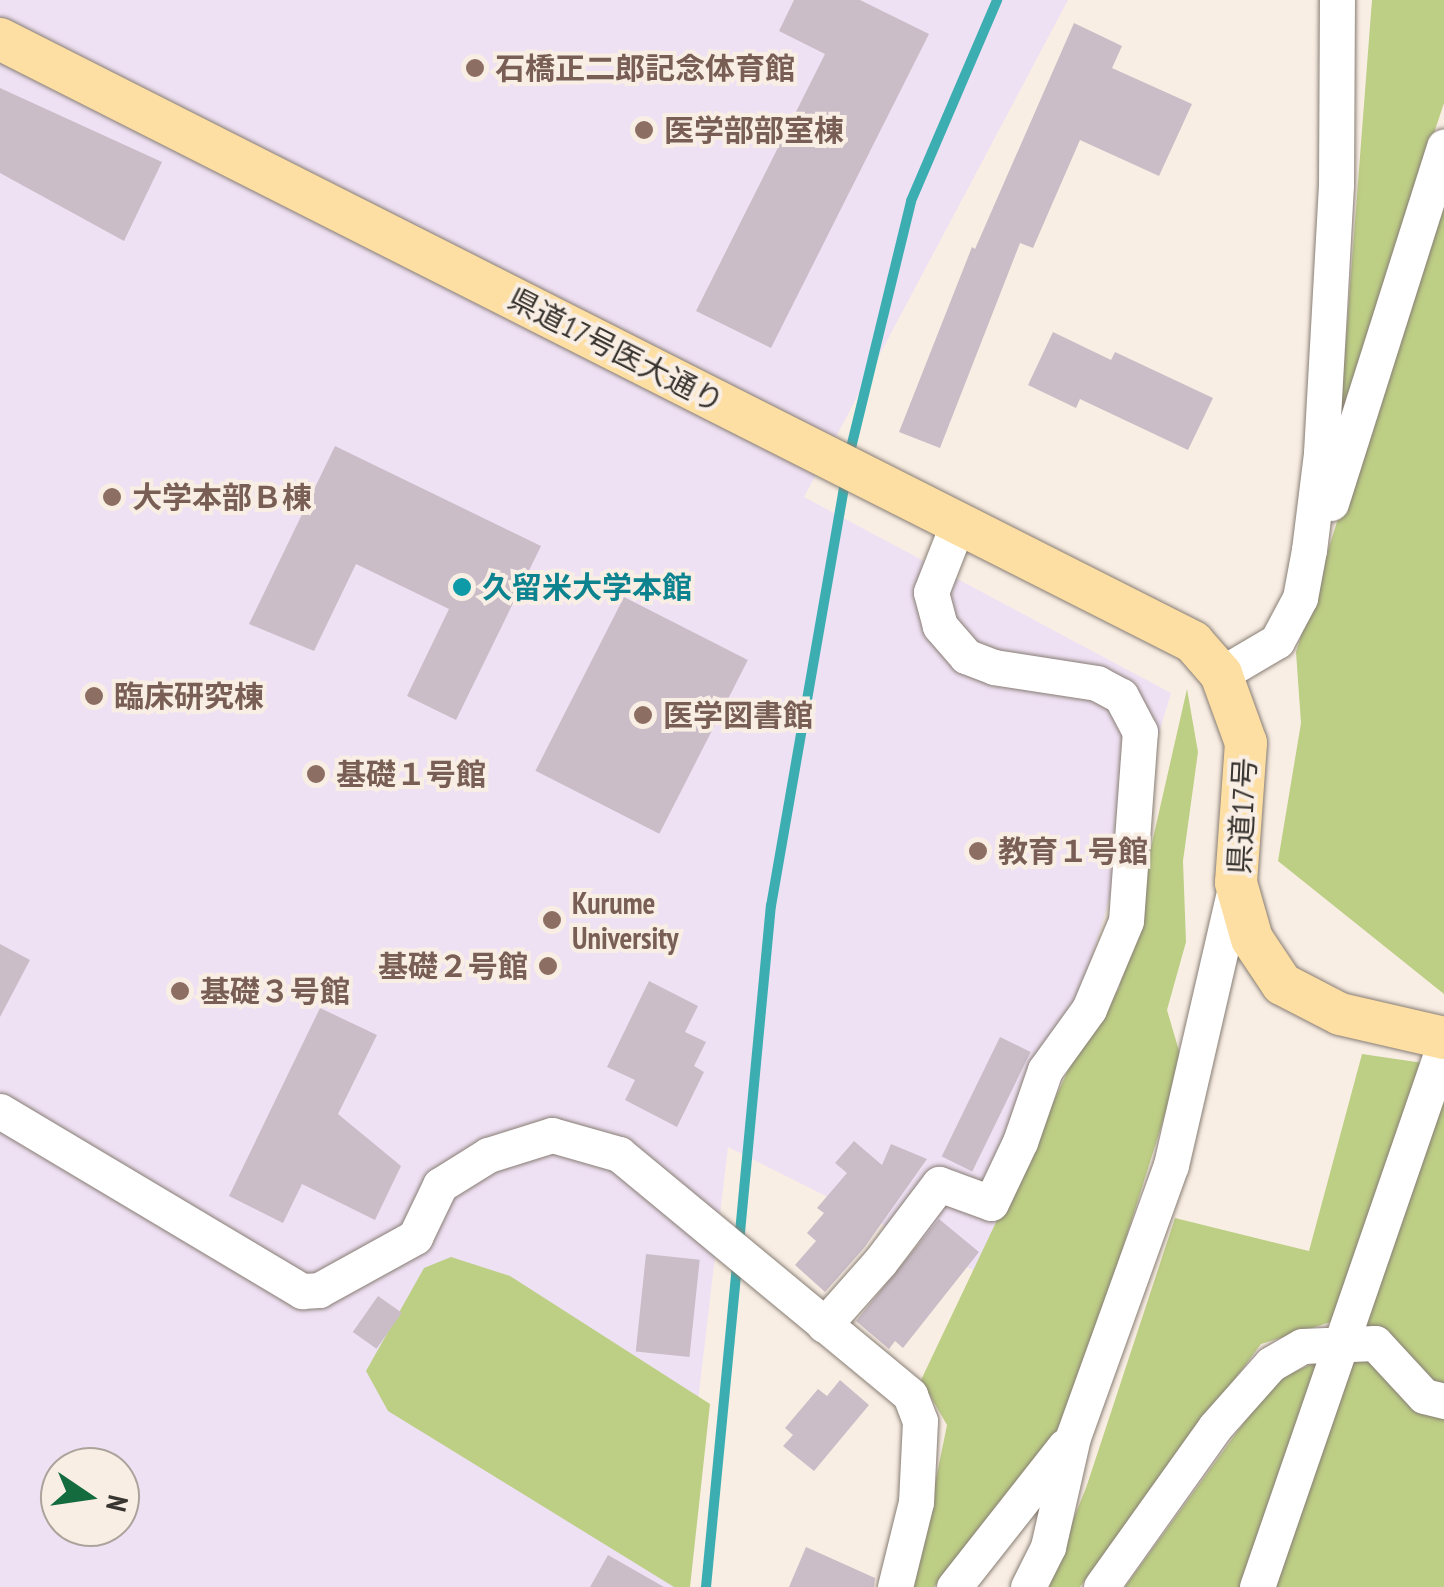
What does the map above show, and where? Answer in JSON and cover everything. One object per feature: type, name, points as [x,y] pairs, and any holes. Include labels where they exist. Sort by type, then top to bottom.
[{"type":"main road","name":"県道17号医大通り","points":[[0,39],[1193,642],[1221,674]]},
{"type":"main road","name":"県道17号","points":[[1221,674],[1246,743],[1236,883],[1252,940],[1282,984],[1340,1014],[1436,1039]]},
{"type":"street","points":[[1221,674],[1278,641],[1300,598],[1309,550],[1322,453],[1336,185],[1337,0]]},
{"type":"street","points":[[1309,550],[1327,518],[1444,146]]},
{"type":"street","points":[[824,1325],[880,1262],[939,1184],[991,1204],[1020,1142],[1044,1070],[1089,1009],[1126,921],[1140,732],[1121,696],[1097,684],[994,667],[966,656],[940,626],[931,592],[958,524]]},
{"type":"street","points":[[1028,1587],[1048,1547],[1073,1437],[1171,1165],[1236,883]]},
{"type":"street","points":[[1258,1587],[1436,1039]]},
{"type":"street","points":[[1,1114],[302,1291],[318,1290],[414,1237],[440,1185],[472,1165],[552,1134],[619,1154],[910,1394],[920,1421],[916,1502],[895,1587]]},
{"type":"street","points":[[1101,1587],[1215,1427],[1271,1364],[1302,1346],[1376,1343],[1424,1396],[1444,1401]]},
{"type":"street","points":[[954,1587],[1073,1437]]},
{"type":"shaded area","name":"Kurume University","points":[[0,0],[1068,0],[804,497],[1171,693],[995,1281],[728,1147],[676,1587],[0,1587]]},
{"type":"green space","points":[[1372,0],[1444,0],[1444,103],[1340,417]]},
{"type":"green space","points":[[1444,182],[1444,994],[1278,861],[1301,723],[1296,652]]},
{"type":"green space","points":[[1187,689],[1198,752],[1183,861],[1186,942],[1167,1010],[1182,1061],[1068,1421],[934,1587],[914,1587],[947,1425],[921,1380],[1076,1054],[1119,988]]},
{"type":"green space","points":[[1362,1054],[1423,1063],[1337,1320],[1261,1344],[1080,1587],[1046,1587],[1086,1488],[1175,1218],[1309,1251]]},
{"type":"green space","points":[[1444,1082],[1444,1587],[1269,1587]]},
{"type":"green space","points":[[451,1257],[510,1276],[710,1404],[690,1587],[674,1587],[388,1411],[366,1371],[424,1268]]},
{"type":"green space","points":[[1321,1360],[1248,1587],[1125,1587],[1274,1381]]},
{"type":"building","points":[[794,0],[860,0],[929,34],[771,348],[696,311],[825,54],[779,31]]},
{"type":"building","points":[[1074,23],[1122,46],[1112,68],[1192,104],[1159,176],[1080,140],[1033,248],[1020,243],[940,448],[899,432],[972,247],[975,249]]},
{"type":"building","points":[[0,88],[162,162],[124,241],[0,173]]},
{"type":"building","points":[[1053,332],[1111,360],[1115,352],[1213,398],[1188,450],[1080,399],[1076,408],[1028,385]]},
{"type":"building","name":"久留米大学本館","points":[[335,446],[541,546],[456,720],[407,696],[449,609],[356,564],[314,651],[249,624]]},
{"type":"building","name":"医学図書館","points":[[624,597],[748,660],[659,834],[535,771]]},
{"type":"building","points":[[0,944],[30,960],[0,1017]]},
{"type":"building","points":[[649,981],[698,1006],[685,1032],[706,1042],[694,1066],[704,1072],[677,1127],[625,1100],[635,1080],[607,1067]]},
{"type":"building","points":[[320,1008],[377,1035],[338,1114],[401,1166],[375,1220],[302,1184],[283,1223],[229,1196]]},
{"type":"building","points":[[1000,1037],[1031,1052],[972,1171],[942,1157]]},
{"type":"building","points":[[854,1141],[882,1165],[891,1144],[927,1159],[864,1248],[825,1292],[795,1265],[816,1241],[807,1233],[824,1213],[817,1208],[847,1173],[835,1163]]},
{"type":"building","points":[[939,1219],[979,1252],[903,1348],[895,1341],[889,1349],[856,1321]]},
{"type":"building","points":[[646,1254],[700,1260],[689,1357],[636,1351]]},
{"type":"building","points":[[378,1296],[402,1313],[377,1349],[353,1332]]},
{"type":"building","points":[[840,1380],[869,1405],[814,1471],[783,1446],[793,1435],[785,1428],[818,1389],[827,1396]]},
{"type":"building","points":[[806,1547],[875,1578],[874,1587],[789,1587]]},
{"type":"building","points":[[608,1555],[664,1587],[590,1587]]},
{"type":"waterway","points":[[849,456],[911,201],[997,0]]},
{"type":"waterway","points":[[739,1243],[771,906],[846,478]]},
{"type":"waterway","points":[[706,1587],[737,1264]]},
{"type":"place","name":"石橋正二郎記念体育館","points":[[475,68]]},
{"type":"place","name":"医学部部室棟","points":[[644,130]]},
{"type":"place","name":"大学本部Ｂ棟","points":[[112,497]]},
{"type":"place","name":"久留米大学本館","points":[[462,587]]},
{"type":"place","name":"臨床研究棟","points":[[94,696]]},
{"type":"place","name":"医学図書館","points":[[643,715]]},
{"type":"place","name":"基礎１号館","points":[[316,774]]},
{"type":"place","name":"教育１号館","points":[[978,851]]},
{"type":"place","name":"Kurume University","points":[[552,920]]},
{"type":"place","name":"基礎２号館","points":[[548,966]]},
{"type":"place","name":"基礎３号館","points":[[180,991]]}]
